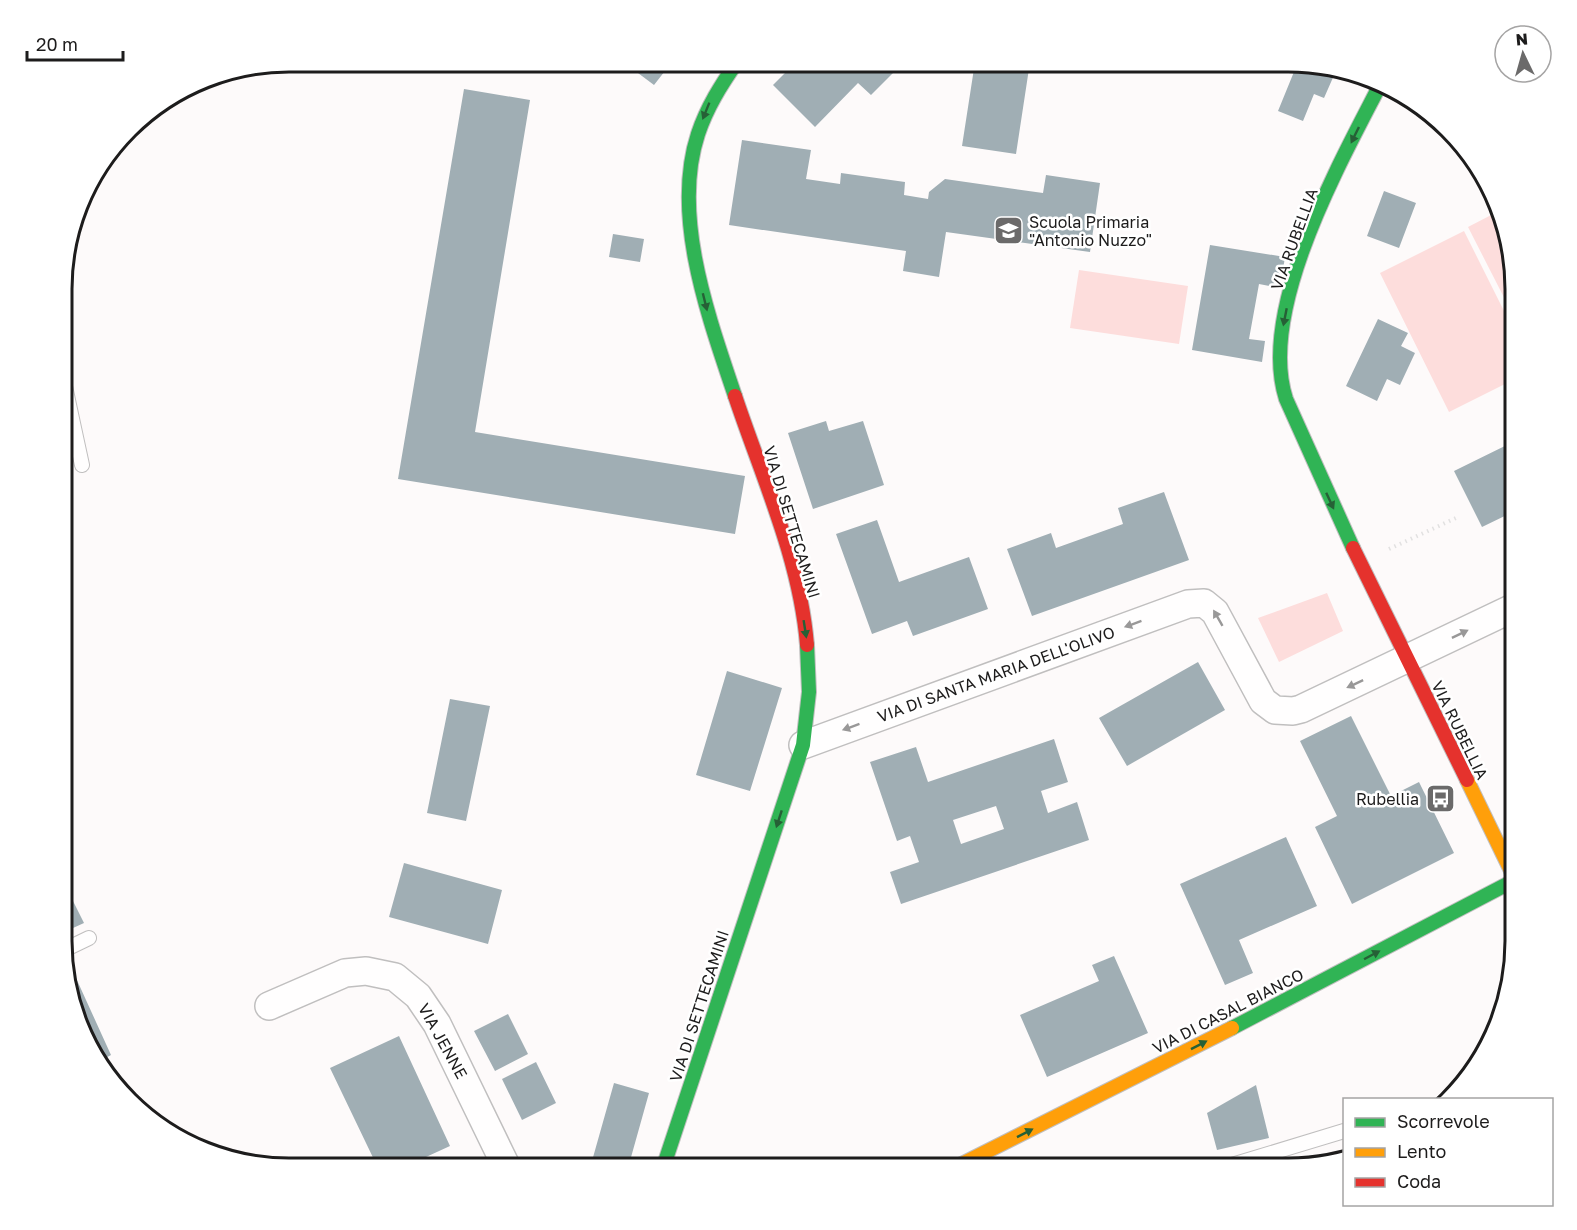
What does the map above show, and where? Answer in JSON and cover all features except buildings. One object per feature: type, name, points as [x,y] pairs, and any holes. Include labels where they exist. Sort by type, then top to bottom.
[{"type":"street","name":"VIA DI SETTECAMINI","points":[[666,1158],[803,745],[808,710],[810,674],[801,606],[784,541],[706,308],[695,258],[690,218],[689,178],[700,127],[709,103],[730,72]]},
{"type":"street","name":"VIA RUBELLIA","points":[[1377,91],[1335,176],[1303,253],[1288,300],[1279,355],[1280,379],[1285,402],[1352,546],[1505,859]]},
{"type":"street","name":"VIA DI SANTA MARIA DELL'OLIVO","points":[[803,745],[1188,604],[1204,603],[1215,612],[1259,696],[1275,710],[1301,709],[1408,659]]},
{"type":"street","points":[[1408,659],[1505,612]]},
{"type":"street","name":"VIA DI CASAL BIANCO","points":[[974,1158],[1247,1021],[1505,885]]},
{"type":"street","name":"VIA JENNE","points":[[269,1006],[345,973],[366,971],[395,977],[418,996],[437,1024],[502,1158]]},
{"type":"lane","points":[[72,419],[82,465]]},
{"type":"lane","points":[[72,946],[89,938]]},
{"type":"lane","points":[[1255,1158],[1343,1131]]},
{"type":"path","points":[[1360,562],[1456,518]]},
{"type":"shaded area","points":[[1491,215],[1501,247],[1505,275],[1505,299],[1468,227]]},
{"type":"shaded area","points":[[1464,231],[1505,313],[1505,384],[1449,412],[1380,273]]},
{"type":"shaded area","points":[[1079,270],[1188,286],[1179,344],[1070,328]]},
{"type":"shaded area","points":[[1327,593],[1343,631],[1279,662],[1258,618]]},
{"type":"traffic: fast","points":[[730,72],[715,96],[698,134],[691,166],[689,199],[691,232],[697,266],[714,334],[735,396]]},
{"type":"traffic: fast","points":[[1353,548],[1286,399],[1280,363],[1283,323],[1307,238],[1325,195],[1377,91]]},
{"type":"traffic: fast","points":[[666,1158],[803,745],[809,692],[807,645]]},
{"type":"traffic: fast","points":[[1232,1028],[1505,885]]},
{"type":"traffic: slow","points":[[1467,780],[1505,858]]},
{"type":"traffic: slow","points":[[974,1158],[1232,1028]]},
{"type":"traffic: jam","points":[[735,396],[768,488],[797,581],[807,645]]},
{"type":"traffic: jam","points":[[1353,548],[1467,780]]},
{"type":"place","name":"Scuola Primaria \"Antonio Nuzzo\"","points":[[1008,231]]},
{"type":"place","name":"Rubellia","points":[[1440,799]]}]
